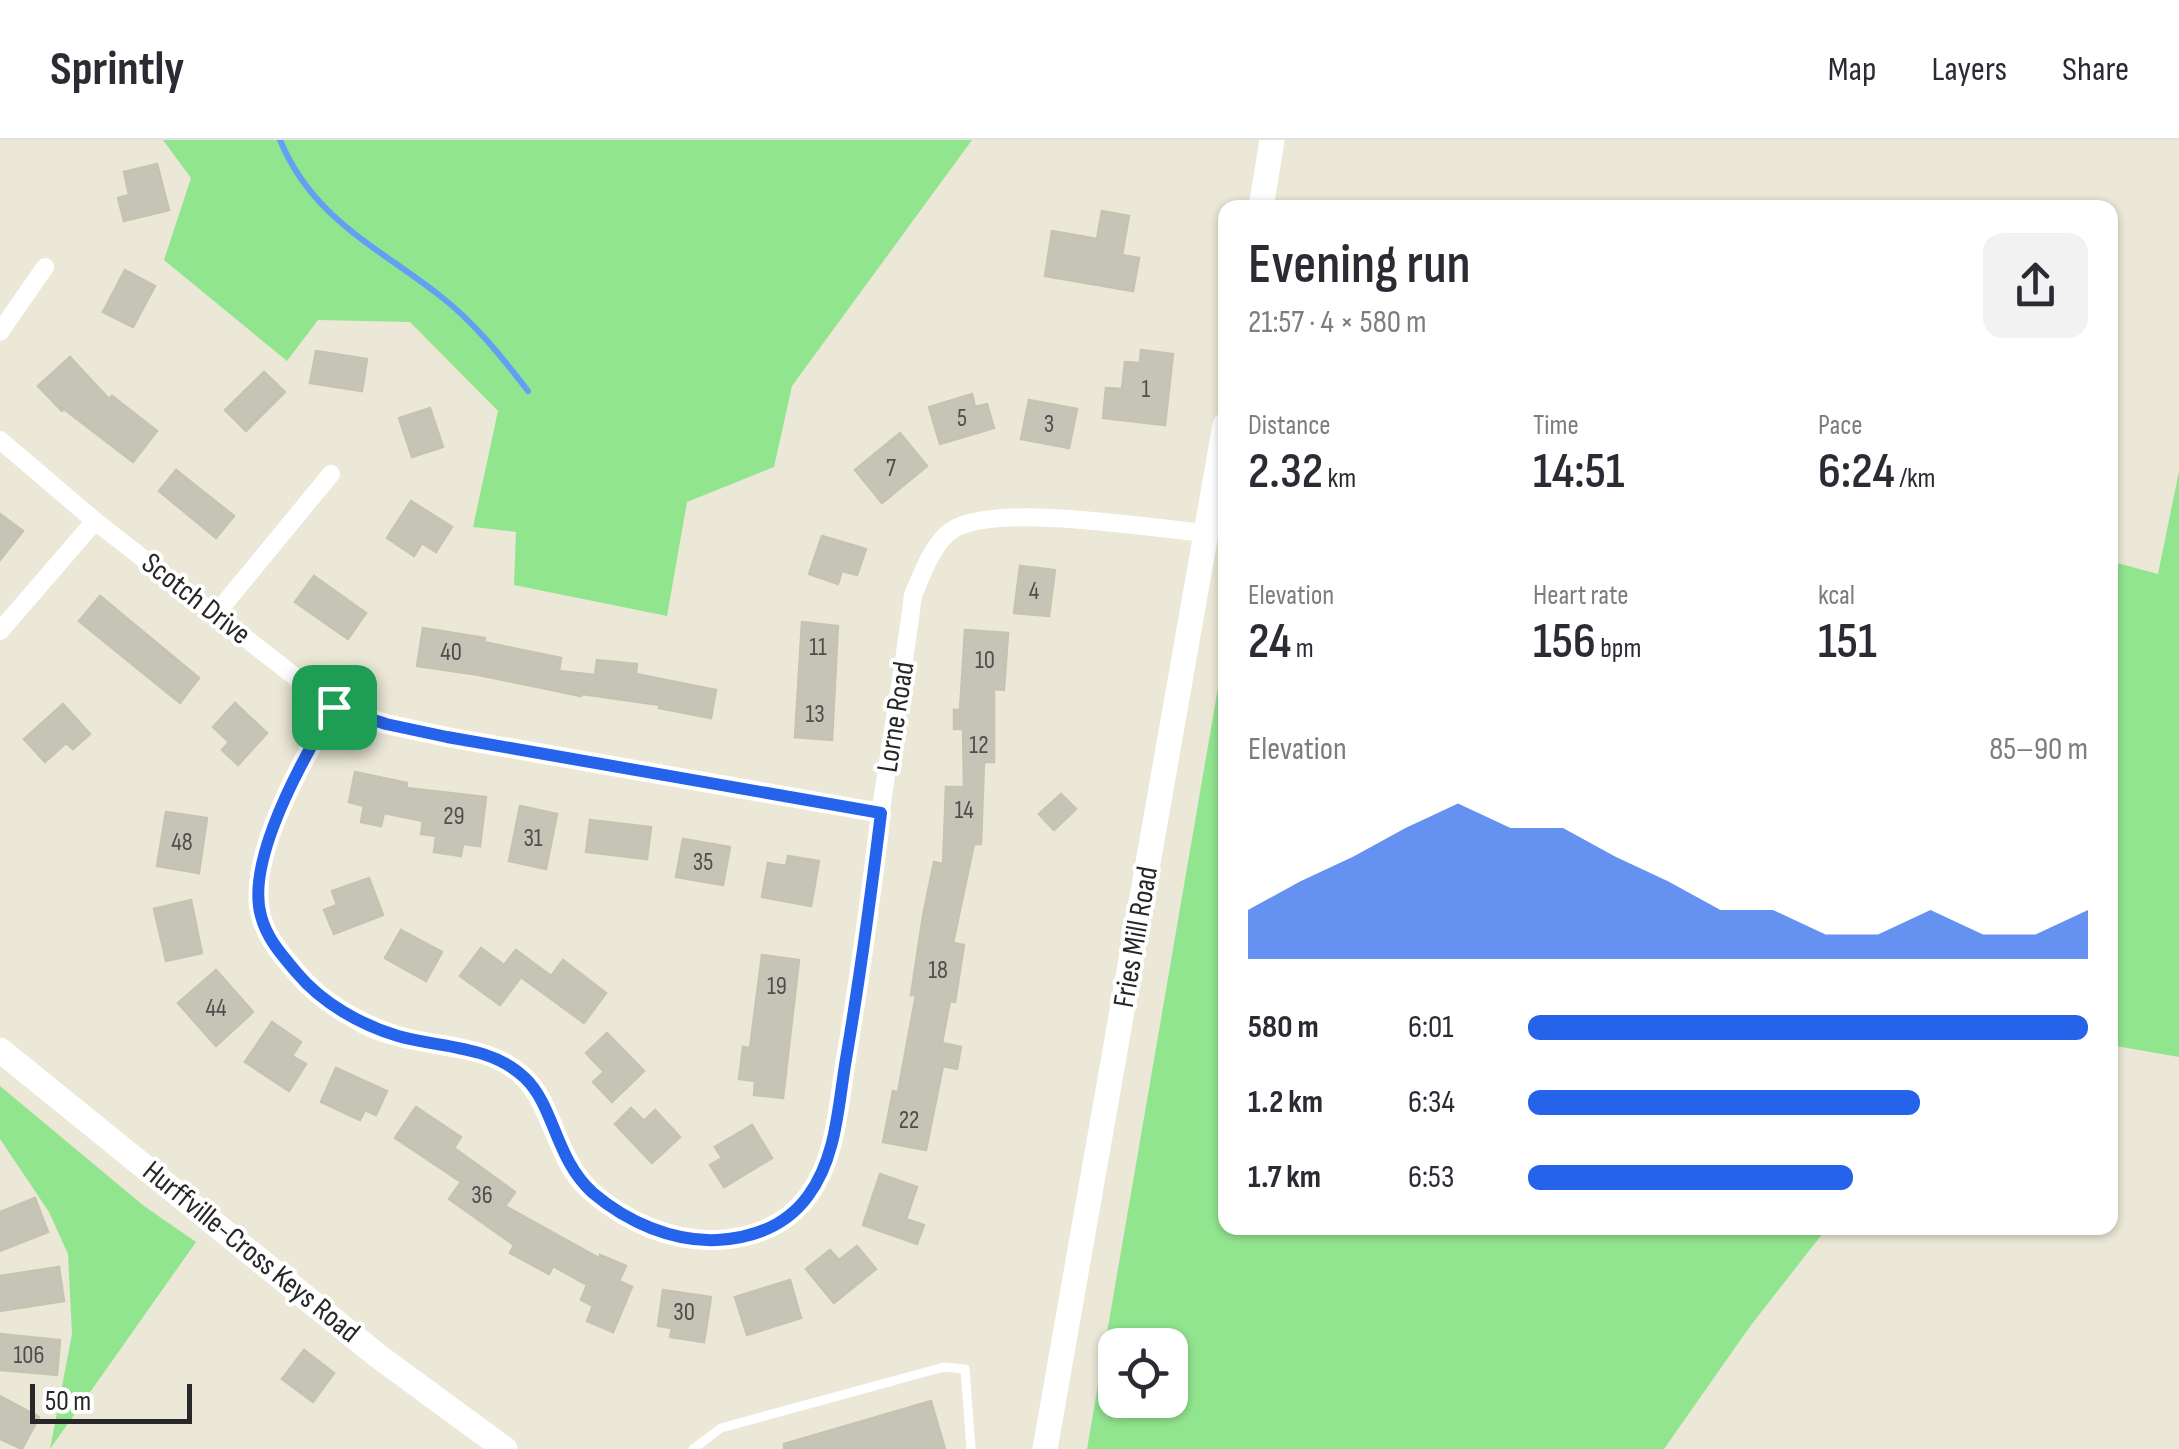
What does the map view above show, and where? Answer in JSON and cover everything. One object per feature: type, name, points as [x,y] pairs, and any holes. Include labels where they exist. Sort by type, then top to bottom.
[{"type":"main road","points":[[1262,200],[1272,140]]},
{"type":"main road","name":"Fries Mill Road","points":[[1046,1449],[1218,467]]},
{"type":"main road","name":"Hurffville-Cross Keys Road","points":[[0,1050],[378,1356],[505,1449]]},
{"type":"street","points":[[0,332],[45,267]]},
{"type":"street","name":"Scotch Drive","points":[[0,440],[96,521],[334,707],[386,724],[447,737],[881,813]]},
{"type":"street","points":[[216,615],[331,474]]},
{"type":"street","name":"Lorne Road","points":[[334,707],[314,739],[267,839],[260,914],[272,942],[305,982],[366,1026],[436,1046],[474,1050],[503,1062],[527,1079],[570,1170],[623,1215],[661,1232],[700,1241],[736,1239],[785,1221],[809,1195],[830,1155],[863,963],[912,595],[930,558],[948,532],[978,519],[1024,514],[1207,534]]},
{"type":"street","points":[[0,631],[96,521]]},
{"type":"lane","points":[[693,1449],[721,1428],[944,1367],[964,1369],[971,1449]]},
{"type":"green space","points":[[163,140],[972,140],[792,386],[774,467],[687,502],[667,616],[514,585],[516,532],[473,527],[498,411],[410,322],[318,320],[287,361],[164,260],[191,178]]},
{"type":"green space","points":[[2179,471],[2179,1057],[2118,1046],[2118,563],[2158,574]]},
{"type":"green space","points":[[1218,688],[1218,1235],[1822,1235],[1751,1325],[1664,1449],[1087,1449],[1098,1385],[1098,1418],[1188,1418],[1188,1328],[1108,1328]]},
{"type":"green space","points":[[0,1086],[144,1206],[196,1242],[50,1449],[72,1334],[68,1254],[49,1212],[0,1139]]},
{"type":"building","points":[[157,164],[169,210],[124,221],[118,198],[129,195],[124,172]]},
{"type":"building","points":[[1102,211],[1129,216],[1122,255],[1139,258],[1133,291],[1045,276],[1052,231],[1097,239]]},
{"type":"building","points":[[125,270],[155,286],[133,327],[103,312]]},
{"type":"building","points":[[1141,350],[1173,354],[1165,425],[1103,418],[1106,388],[1122,389],[1125,362],[1140,363]]},
{"type":"building","points":[[316,351],[367,359],[362,391],[310,383]]},
{"type":"building","points":[[70,357],[109,399],[112,396],[157,431],[133,462],[62,411],[38,386]]},
{"type":"building","points":[[264,372],[285,392],[246,431],[225,410]]},
{"type":"building","points":[[972,394],[975,407],[987,404],[994,428],[940,444],[929,407]]},
{"type":"building","points":[[1029,400],[1077,409],[1069,448],[1021,439]]},
{"type":"building","points":[[430,408],[443,447],[412,457],[399,418]]},
{"type":"building","points":[[900,433],[927,466],[882,503],[855,470]]},
{"type":"building","points":[[176,470],[234,516],[216,538],[159,491]]},
{"type":"building","points":[[411,501],[452,527],[436,552],[422,543],[414,556],[387,538]]},
{"type":"building","points":[[0,514],[23,531],[0,560]]},
{"type":"building","points":[[822,536],[866,549],[857,575],[842,571],[838,584],[809,574]]},
{"type":"building","points":[[1020,566],[1055,570],[1049,616],[1014,613]]},
{"type":"building","points":[[314,576],[366,613],[348,639],[295,602]]},
{"type":"building","points":[[100,596],[199,678],[180,703],[79,621]]},
{"type":"building","points":[[802,622],[838,626],[832,740],[795,737]]},
{"type":"building","points":[[423,628],[485,638],[484,642],[561,658],[559,671],[595,675],[597,660],[637,664],[636,674],[716,690],[711,718],[659,708],[660,705],[581,696],[417,666]]},
{"type":"building","points":[[965,630],[1008,633],[1004,690],[994,689],[994,762],[984,762],[981,844],[974,844],[953,943],[964,945],[955,1002],[950,1001],[942,1043],[961,1047],[957,1069],[943,1066],[926,1150],[883,1142],[893,1091],[898,1092],[916,995],[911,995],[934,862],[943,864],[946,787],[964,787],[963,729],[954,729],[954,710],[960,710]]},
{"type":"building","points":[[235,703],[267,733],[238,765],[222,750],[229,742],[213,727]]},
{"type":"building","points":[[63,704],[90,734],[73,749],[66,743],[45,762],[24,739]]},
{"type":"building","points":[[355,772],[407,783],[406,788],[486,797],[480,846],[463,844],[461,856],[434,852],[436,836],[421,834],[423,821],[384,813],[381,826],[361,822],[364,806],[349,802]]},
{"type":"building","points":[[1061,794],[1076,809],[1054,830],[1039,814]]},
{"type":"building","points":[[520,806],[557,814],[546,869],[509,861]]},
{"type":"building","points":[[166,812],[207,818],[199,873],[157,866]]},
{"type":"building","points":[[590,820],[651,827],[647,859],[586,852]]},
{"type":"building","points":[[683,839],[730,847],[723,885],[676,877]]},
{"type":"building","points":[[788,856],[819,861],[811,906],[762,897],[768,863],[786,866]]},
{"type":"building","points":[[369,878],[383,915],[334,934],[324,910],[337,905],[332,891]]},
{"type":"building","points":[[191,900],[202,953],[166,961],[154,909]]},
{"type":"building","points":[[401,930],[442,952],[426,981],[385,958]]},
{"type":"building","points":[[481,948],[504,965],[516,950],[551,976],[563,960],[606,993],[584,1023],[521,977],[500,1005],[460,976]]},
{"type":"building","points":[[762,955],[799,960],[783,1098],[754,1095],[755,1081],[739,1079],[743,1047],[750,1048]]},
{"type":"building","points":[[216,970],[253,1012],[216,1046],[178,1003]]},
{"type":"building","points":[[272,1022],[301,1042],[292,1056],[306,1064],[289,1091],[245,1062]]},
{"type":"building","points":[[607,1033],[644,1071],[612,1102],[593,1082],[604,1072],[586,1053]]},
{"type":"building","points":[[336,1068],[387,1091],[376,1115],[365,1110],[360,1120],[321,1102]]},
{"type":"building","points":[[416,1107],[461,1137],[454,1148],[515,1192],[505,1206],[599,1258],[600,1255],[626,1266],[619,1281],[632,1287],[613,1332],[587,1321],[593,1306],[581,1300],[587,1285],[553,1266],[549,1274],[510,1253],[514,1245],[449,1199],[461,1182],[395,1138]]},
{"type":"building","points":[[631,1108],[644,1121],[655,1110],[680,1137],[652,1163],[615,1124]]},
{"type":"building","points":[[752,1125],[772,1158],[724,1187],[710,1165],[722,1158],[715,1147]]},
{"type":"building","points":[[880,1174],[917,1187],[906,1219],[924,1225],[917,1244],[863,1225]]},
{"type":"building","points":[[35,1198],[48,1232],[0,1251],[0,1212]]},
{"type":"building","points":[[857,1246],[876,1269],[834,1303],[806,1269],[830,1250],[839,1260]]},
{"type":"building","points":[[59,1267],[64,1301],[0,1311],[0,1276]]},
{"type":"building","points":[[790,1280],[801,1318],[747,1335],[735,1297]]},
{"type":"building","points":[[663,1290],[711,1297],[704,1342],[670,1337],[672,1328],[658,1326]]},
{"type":"building","points":[[0,1334],[60,1340],[57,1375],[0,1370]]},
{"type":"building","points":[[304,1350],[334,1373],[313,1402],[282,1379]]},
{"type":"building","points":[[0,1396],[39,1417],[22,1449],[0,1439]]},
{"type":"building","points":[[931,1401],[945,1449],[784,1449],[784,1444]]},
{"type":"waterway","points":[[280,140],[310,191],[328,211],[452,305],[528,391]]},
{"type":"route","points":[[334,707],[386,724],[447,737],[881,813],[863,963],[830,1155],[809,1195],[785,1221],[736,1239],[700,1241],[661,1232],[623,1215],[570,1170],[527,1079],[503,1062],[474,1050],[436,1046],[366,1026],[305,982],[272,942],[260,914],[261,873],[267,839],[314,739],[334,707]]}]
